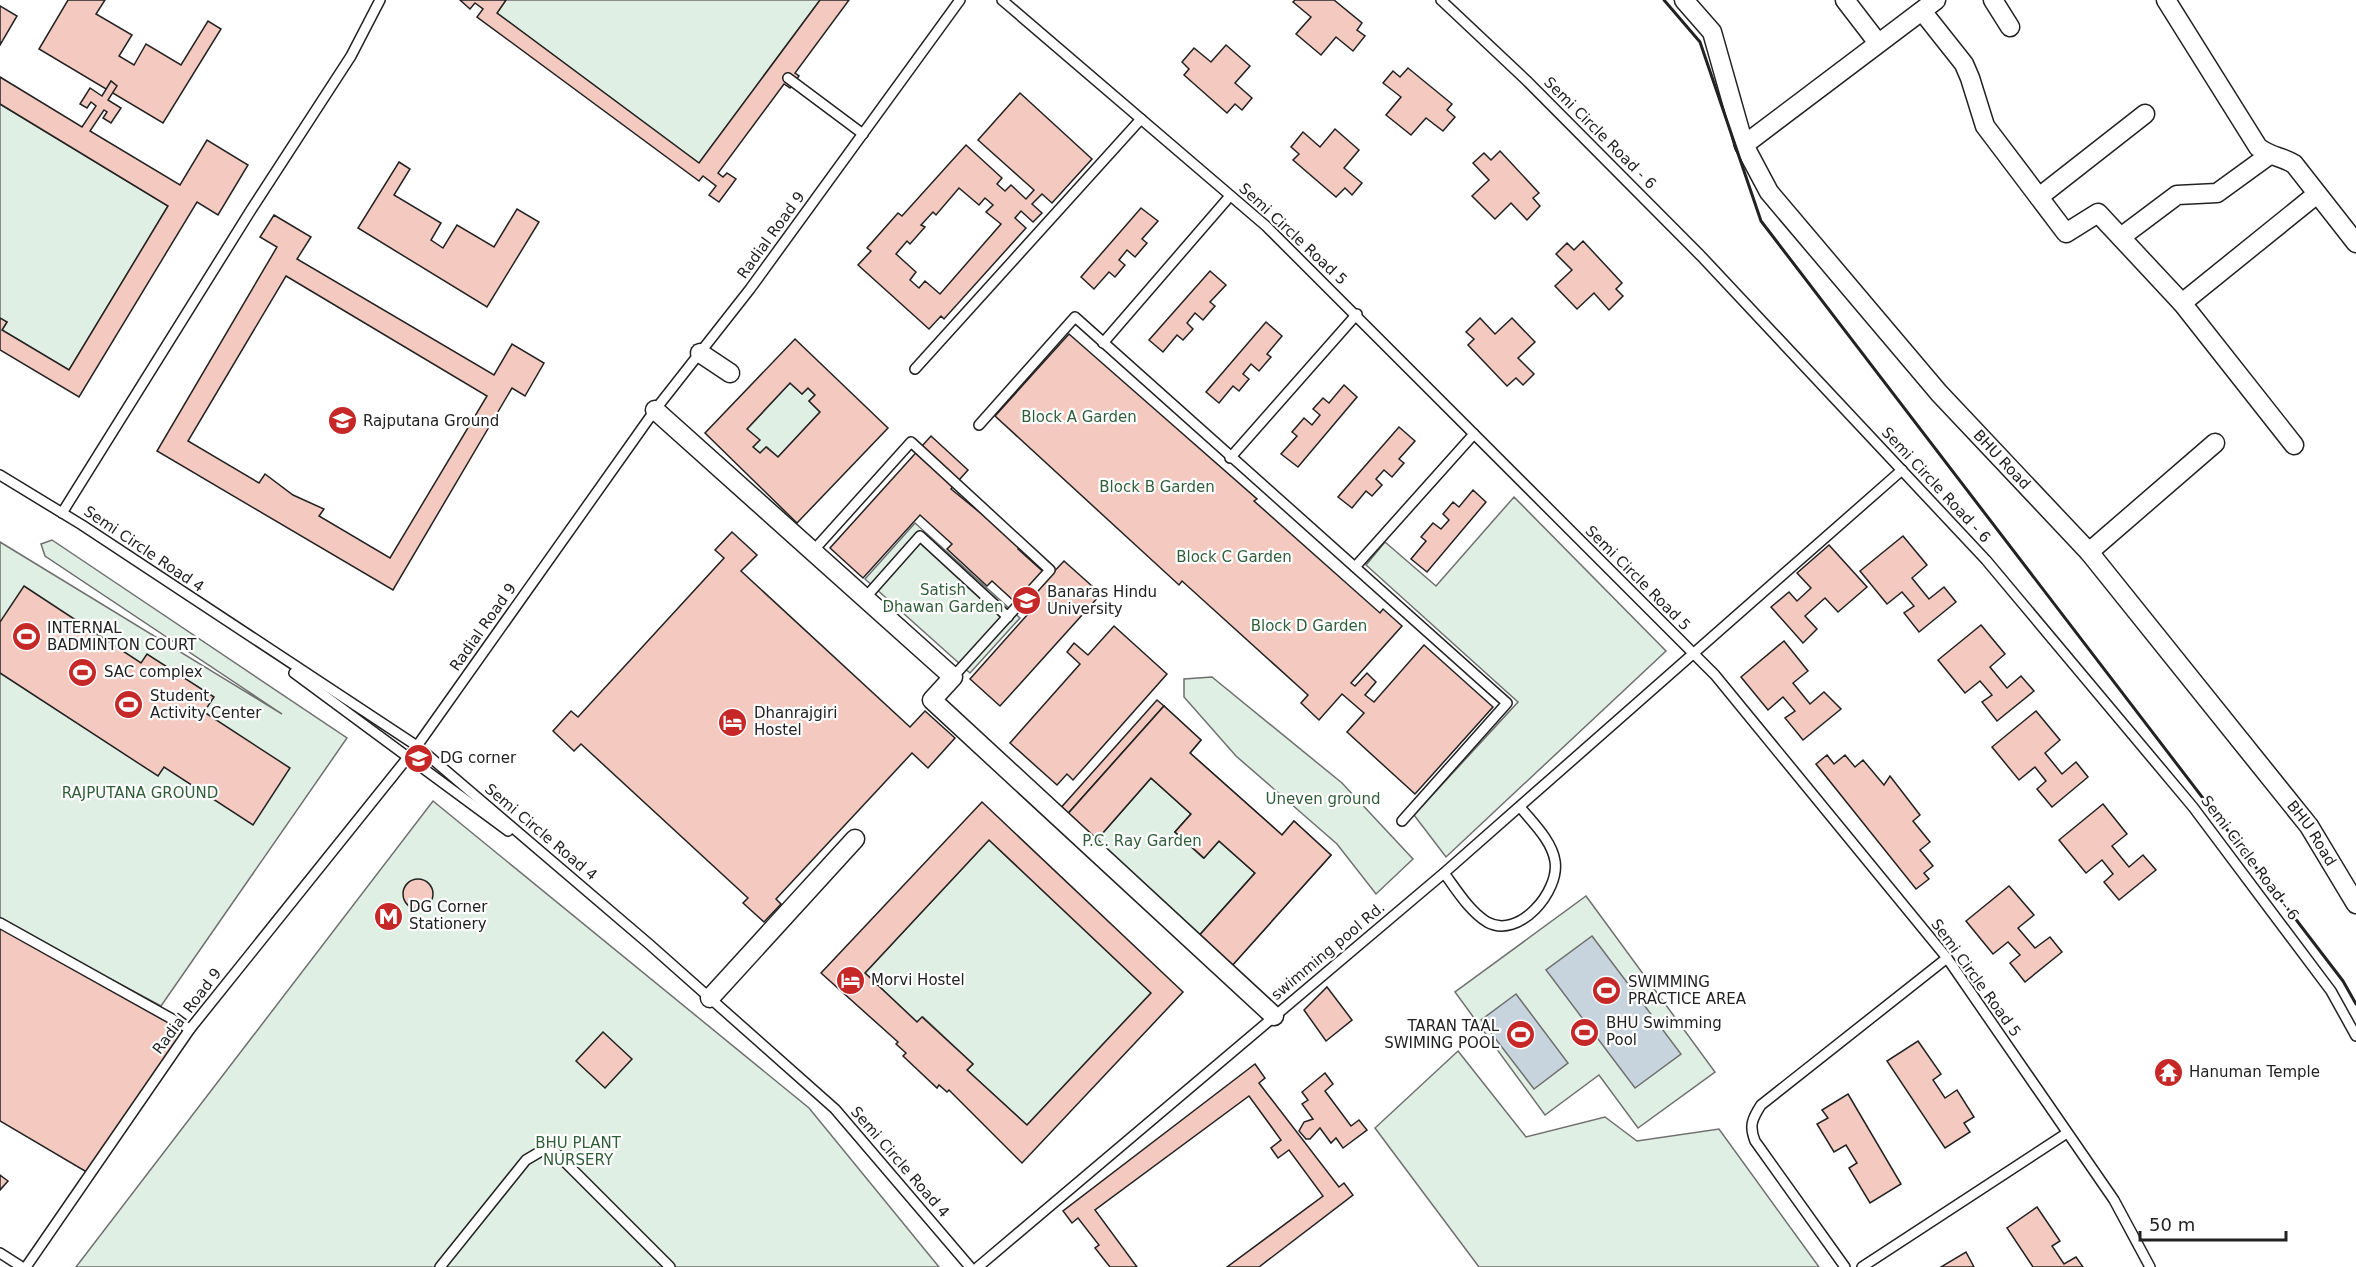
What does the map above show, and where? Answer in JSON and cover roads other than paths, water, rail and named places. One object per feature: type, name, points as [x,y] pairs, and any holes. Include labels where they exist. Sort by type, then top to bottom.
[{"type":"street","name":"BHU Road","points":[[1684,0],[1712,32],[1744,145],[1769,192],[1939,393],[2089,552],[2309,826],[2356,904]]},
{"type":"street","points":[[1845,0],[1878,43]]},
{"type":"street","points":[[1993,0],[2010,27]]},
{"type":"street","points":[[2166,0],[2258,147],[2268,156],[2286,159],[2294,164],[2356,243]]},
{"type":"street","points":[[1744,145],[1929,5],[1964,64],[1985,126],[2066,233],[2098,213],[2182,303],[2294,445]]},
{"type":"street","points":[[2039,197],[2145,114]]},
{"type":"street","points":[[2121,237],[2177,195],[2217,193],[2268,156]]},
{"type":"street","points":[[2182,303],[2317,194]]},
{"type":"street","points":[[700,353],[730,373]]},
{"type":"street","points":[[655,410],[953,677],[932,700],[1274,1016]]},
{"type":"street","points":[[2089,552],[2215,443]]},
{"type":"street","points":[[710,998],[855,840]]},
{"type":"lane","points":[[62,513],[250,210],[351,56],[380,0]]},
{"type":"lane","name":"Radial Road 9","points":[[24,1267],[190,1029],[417,747],[655,410],[863,134],[960,0]]},
{"type":"lane","name":"Semi Circle Road 5","points":[[1002,0],[1266,226],[1357,314],[1715,675],[1947,958],[2114,1200],[2150,1267]]},
{"type":"lane","name":"Semi Circle Road - 6","points":[[1441,0],[1526,80],[1701,256],[1986,560],[2193,807],[2331,991],[2356,1036]]},
{"type":"lane","points":[[788,78],[863,134]]},
{"type":"lane","points":[[915,369],[1141,119]]},
{"type":"lane","points":[[1103,343],[1230,196]]},
{"type":"lane","points":[[1230,458],[1357,314]]},
{"type":"lane","points":[[979,425],[1075,317],[1507,704],[1402,821]]},
{"type":"lane","points":[[1355,567],[1474,434]]},
{"type":"lane","points":[[813,551],[911,442],[1050,570],[953,677]]},
{"type":"lane","name":"swimming pool Rd.","points":[[978,1267],[1444,873],[1902,470]]},
{"type":"lane","name":"Semi Circle Road 4","points":[[0,475],[62,513],[417,747],[575,880],[835,1109],[970,1267]]},
{"type":"lane","points":[[865,598],[920,536],[1008,617]]},
{"type":"lane","points":[[216,616],[575,880]]},
{"type":"lane","points":[[1444,873],[1473,909],[1488,922],[1510,926],[1530,914],[1547,895],[1556,875],[1555,860],[1548,843],[1520,807]]},
{"type":"lane","points":[[0,923],[190,1029]]},
{"type":"lane","points":[[1845,1267],[1755,1141],[1750,1129],[1753,1117],[1761,1105],[1947,958]]},
{"type":"lane","points":[[1862,1267],[2067,1133]]},
{"type":"lane","points":[[440,1267],[526,1160],[543,1150],[555,1152],[670,1267]]},
{"type":"lane","points":[[0,1253],[24,1267]]},
{"type":"place","name":"Rajputana Ground","points":[[342,421]]},
{"type":"place","name":"Banaras Hindu University","points":[[1026,601]]},
{"type":"place","name":"INTERNAL BADMINTON COURT","points":[[26,637]]},
{"type":"place","name":"SAC complex","points":[[83,672]]},
{"type":"place","name":"Student Activity Center","points":[[129,705]]},
{"type":"place","name":"Dhanrajgiri Hostel","points":[[733,722]]},
{"type":"place","name":"DG corner","points":[[419,758]]},
{"type":"place","name":"DG Corner Stationery","points":[[388,916]]},
{"type":"place","name":"Morvi Hostel","points":[[850,980]]},
{"type":"place","name":"SWIMMING PRACTICE AREA","points":[[1607,991]]},
{"type":"place","name":"BHU Swimming Pool","points":[[1585,1032]]},
{"type":"place","name":"TARAN TAAL SWIMING POOL","points":[[1520,1035]]},
{"type":"place","name":"Hanuman Temple","points":[[2168,1072]]},
{"type":"park label","name":"Block A Garden","points":[[1079,417]]},
{"type":"park label","name":"Block B Garden","points":[[1157,487]]},
{"type":"park label","name":"Block C Garden","points":[[1234,557]]},
{"type":"park label","name":"Satish Dhawan Garden","points":[[943,598]]},
{"type":"park label","name":"Block D Garden","points":[[1309,626]]},
{"type":"park label","name":"RAJPUTANA GROUND","points":[[140,793]]},
{"type":"park label","name":"Uneven ground","points":[[1323,799]]},
{"type":"park label","name":"P.C. Ray Garden","points":[[1142,841]]},
{"type":"park label","name":"BHU PLANT NURSERY","points":[[578,1152]]}]
